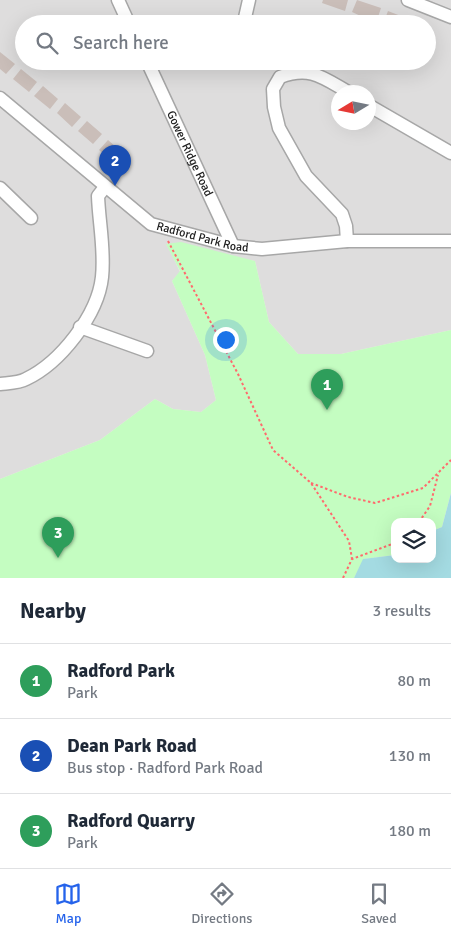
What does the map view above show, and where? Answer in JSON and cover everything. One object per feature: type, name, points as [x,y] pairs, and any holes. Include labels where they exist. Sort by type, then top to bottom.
[{"type":"street","points":[[118,0],[125,15]]},
{"type":"street","points":[[408,0],[451,17]]},
{"type":"street","name":"Gower Ridge Road","points":[[151,70],[233,246]]},
{"type":"street","points":[[336,85],[314,72],[294,71],[280,77],[273,89],[274,106],[280,128],[306,176],[342,214],[346,226],[347,241]]},
{"type":"street","name":"Radford Park Road","points":[[0,98],[151,224],[233,246],[262,249],[347,241],[451,241]]},
{"type":"street","points":[[376,110],[451,153]]},
{"type":"street","points":[[0,384],[24,380],[41,371],[64,351],[96,298],[102,279],[103,256],[98,196],[105,187]]},
{"type":"street","points":[[0,188],[31,218]]},
{"type":"street","points":[[80,327],[146,351]]},
{"type":"path","points":[[161,238],[168,240],[220,338],[273,450],[311,482],[349,541],[352,559],[343,578]]},
{"type":"path","points":[[311,482],[348,497],[375,503],[423,488],[451,460]]},
{"type":"path","points":[[422,518],[430,506],[439,472]]},
{"type":"path","points":[[352,559],[391,544]]},
{"type":"shaded area","points":[[0,0],[451,0],[451,330],[341,354],[298,354],[269,322],[255,261],[167,244],[180,272],[172,281],[205,355],[216,400],[201,412],[173,409],[155,399],[100,440],[0,479]]},
{"type":"green space","points":[[181,242],[255,261],[269,322],[298,354],[341,354],[451,330],[451,493],[442,527],[436,529],[436,518],[391,518],[391,556],[364,559],[354,578],[0,578],[0,479],[100,440],[155,399],[173,409],[201,412],[216,400],[205,355],[172,281],[180,271],[166,244]]},
{"type":"water","points":[[451,493],[451,578],[354,578],[363,559],[391,556],[391,563],[436,563],[436,529],[442,527]]},
{"type":"building","points":[[323,0],[348,0],[345,11],[322,3]]},
{"type":"building","points":[[357,0],[381,8],[379,15],[359,15],[352,12]]},
{"type":"building","points":[[388,11],[398,15],[386,15]]},
{"type":"building","points":[[0,52],[15,64],[6,74],[0,69]]},
{"type":"building","points":[[22,70],[37,82],[29,92],[13,79]]},
{"type":"building","points":[[43,86],[58,99],[50,109],[34,96]]},
{"type":"building","points":[[65,103],[81,117],[72,127],[57,113]]},
{"type":"building","points":[[87,121],[102,134],[93,144],[78,131]]},
{"type":"building","points":[[108,140],[123,153],[115,163],[99,150]]},
{"type":"place","name":"Dean Park Road","points":[[115,186]]},
{"type":"place","name":"Radford Park","points":[[327,410]]},
{"type":"place","name":"Radford Quarry","points":[[58,558]]}]
